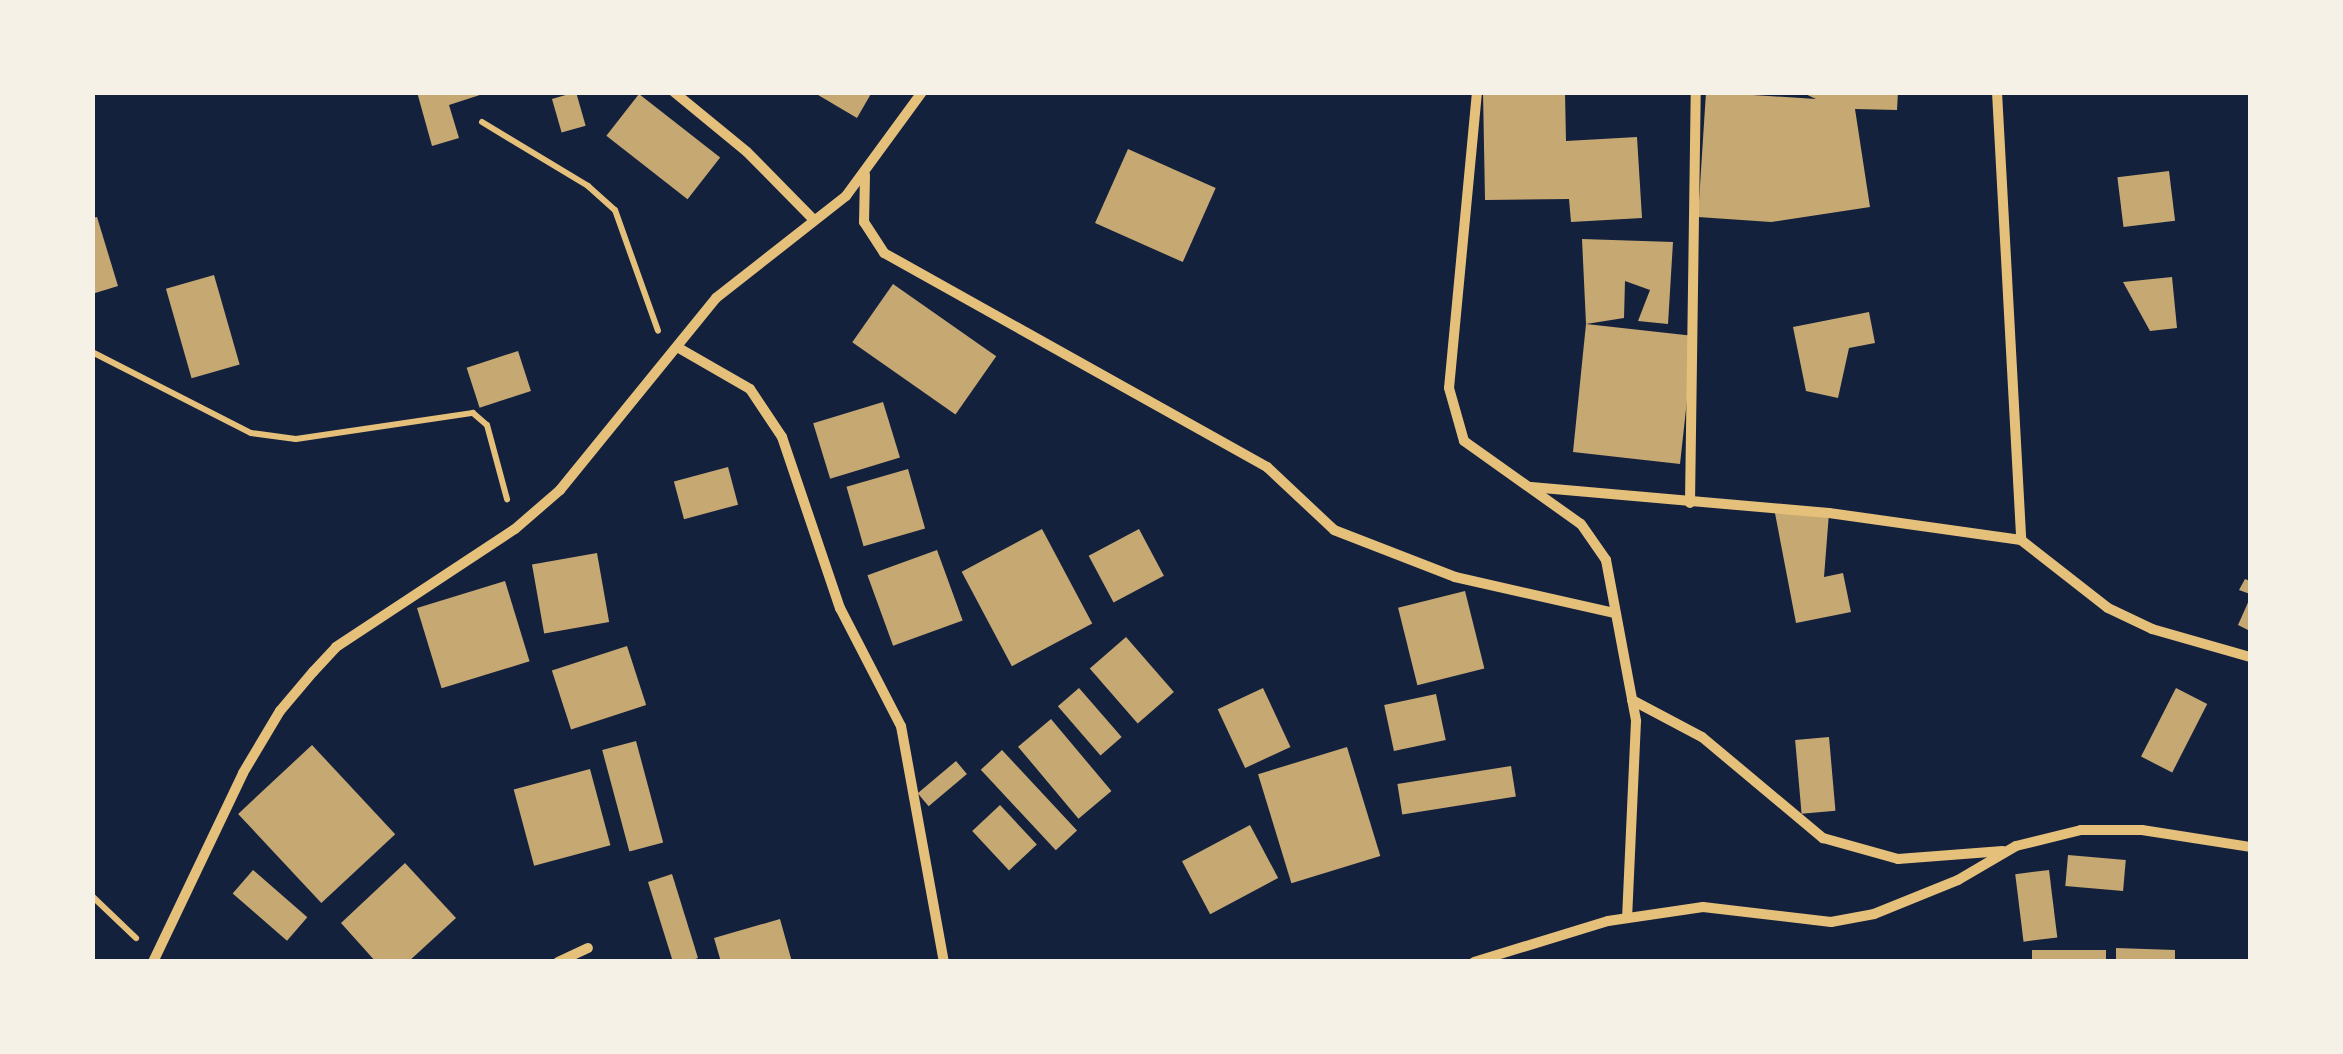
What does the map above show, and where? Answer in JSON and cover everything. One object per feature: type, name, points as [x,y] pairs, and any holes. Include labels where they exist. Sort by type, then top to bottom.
[{"type":"street","points":[[674,92],[747,152],[814,220]]},
{"type":"street","points":[[153,962],[280,711],[336,647],[516,530],[560,490],[729,284],[814,220],[865,174],[922,92]]},
{"type":"street","points":[[1477,92],[1448,388],[1464,442],[1596,540],[1632,700],[1638,792],[1627,917]]},
{"type":"street","points":[[1690,503],[1696,92]]},
{"type":"street","points":[[1997,92],[2021,540]]},
{"type":"street","points":[[865,174],[864,222],[884,254],[1267,467],[1334,530],[1455,577],[1615,613]]},
{"type":"street","points":[[674,351],[750,389],[777,424],[840,608],[901,726],[944,962]]},
{"type":"street","points":[[1525,486],[1829,513],[2021,540],[2108,608],[2152,629],[2250,657]]},
{"type":"street","points":[[1632,700],[1702,737],[1823,838],[1898,859],[2009,850]]},
{"type":"street","points":[[1474,962],[1627,917],[1703,907],[1831,922],[1913,901],[2009,850],[2048,835],[2106,829],[2250,847]]},
{"type":"street","points":[[558,962],[588,948]]},
{"type":"path","points":[[482,122],[588,186],[615,210],[650,318],[674,351]]},
{"type":"path","points":[[92,352],[251,434],[296,439],[473,412],[487,424],[516,530]]},
{"type":"path","points":[[92,896],[139,945]]},
{"type":"building","points":[[417,92],[486,93],[449,105],[459,138],[432,146]]},
{"type":"building","points":[[576,92],[586,126],[562,133],[552,99]]},
{"type":"building","points":[[813,92],[872,92],[857,118]]},
{"type":"building","points":[[1483,92],[1565,92],[1566,141],[1637,137],[1642,218],[1571,222],[1569,199],[1485,200]]},
{"type":"building","points":[[1706,92],[1816,99],[1801,92],[1898,92],[1897,110],[1855,109],[1870,207],[1771,222],[1698,217]]},
{"type":"building","points":[[639,94],[720,157],[688,199],[606,136]]},
{"type":"building","points":[[1128,149],[1216,188],[1183,262],[1095,223]]},
{"type":"building","points":[[2169,171],[2175,221],[2123,227],[2117,177]]},
{"type":"building","points":[[97,217],[118,286],[92,294],[92,218]]},
{"type":"building","points":[[1582,239],[1673,242],[1668,324],[1638,321],[1650,290],[1625,281],[1624,318],[1586,324]]},
{"type":"building","points":[[214,275],[240,364],[192,378],[166,289]]},
{"type":"building","points":[[2172,277],[2177,328],[2150,331],[2123,282]]},
{"type":"building","points":[[893,284],[996,356],[955,414],[852,342]]},
{"type":"building","points":[[1869,312],[1875,343],[1849,348],[1838,398],[1806,391],[1793,327]]},
{"type":"building","points":[[1586,324],[1694,336],[1680,464],[1573,452]]},
{"type":"building","points":[[518,351],[531,391],[480,408],[467,368]]},
{"type":"building","points":[[883,402],[900,457],[830,479],[813,423]]},
{"type":"building","points":[[728,467],[738,505],[684,519],[674,481]]},
{"type":"building","points":[[908,469],[925,529],[864,546],[846,487]]},
{"type":"building","points":[[1774,508],[1829,513],[1824,577],[1843,573],[1851,612],[1796,623]]},
{"type":"building","points":[[1042,529],[1092,623],[1012,666],[962,572]]},
{"type":"building","points":[[1139,529],[1164,576],[1114,603],[1089,556]]},
{"type":"building","points":[[937,550],[963,620],[893,646],[867,575]]},
{"type":"building","points":[[597,553],[609,622],[544,633],[532,564]]},
{"type":"building","points":[[2245,579],[2250,581],[2250,594],[2239,590]]},
{"type":"building","points":[[505,581],[530,661],[442,688],[417,608]]},
{"type":"building","points":[[1465,591],[1484,669],[1417,685],[1398,608]]},
{"type":"building","points":[[2250,598],[2250,631],[2238,625]]},
{"type":"building","points":[[1126,637],[1174,692],[1138,724],[1090,668]]},
{"type":"building","points":[[627,646],[646,705],[571,729],[552,670]]},
{"type":"building","points":[[1079,688],[1122,737],[1101,755],[1058,706]]},
{"type":"building","points":[[1263,688],[1290,747],[1245,768],[1218,709]]},
{"type":"building","points":[[2176,688],[2207,704],[2172,772],[2141,757]]},
{"type":"building","points":[[1436,694],[1446,740],[1394,751],[1384,705]]},
{"type":"building","points":[[1051,719],[1111,791],[1078,819],[1018,747]]},
{"type":"building","points":[[1829,737],[1835,811],[1802,814],[1795,740]]},
{"type":"building","points":[[636,741],[663,842],[629,851],[602,750]]},
{"type":"building","points":[[312,745],[395,834],[321,903],[238,814]]},
{"type":"building","points":[[1347,747],[1380,856],[1291,883],[1258,774]]},
{"type":"building","points":[[1002,750],[1077,830],[1056,850],[981,770]]},
{"type":"building","points":[[956,761],[967,774],[929,806],[918,793]]},
{"type":"building","points":[[1511,766],[1516,797],[1402,815],[1397,784]]},
{"type":"building","points":[[590,769],[610,845],[534,866],[514,789]]},
{"type":"building","points":[[1000,805],[1037,844],[1009,870],[972,831]]},
{"type":"building","points":[[1250,825],[1278,878],[1210,914],[1182,861]]},
{"type":"building","points":[[2068,855],[2126,860],[2123,891],[2065,886]]},
{"type":"building","points":[[405,863],[456,918],[408,962],[376,962],[341,923]]},
{"type":"building","points":[[253,870],[307,917],[287,941],[233,893]]},
{"type":"building","points":[[2049,870],[2057,937],[2024,942],[2015,874]]},
{"type":"building","points":[[672,874],[698,958],[687,962],[673,962],[648,882]]},
{"type":"building","points":[[780,919],[792,962],[721,962],[714,938]]},
{"type":"building","points":[[2116,948],[2175,950],[2175,962],[2116,962]]},
{"type":"building","points":[[2032,950],[2106,950],[2106,962],[2032,962]]}]
